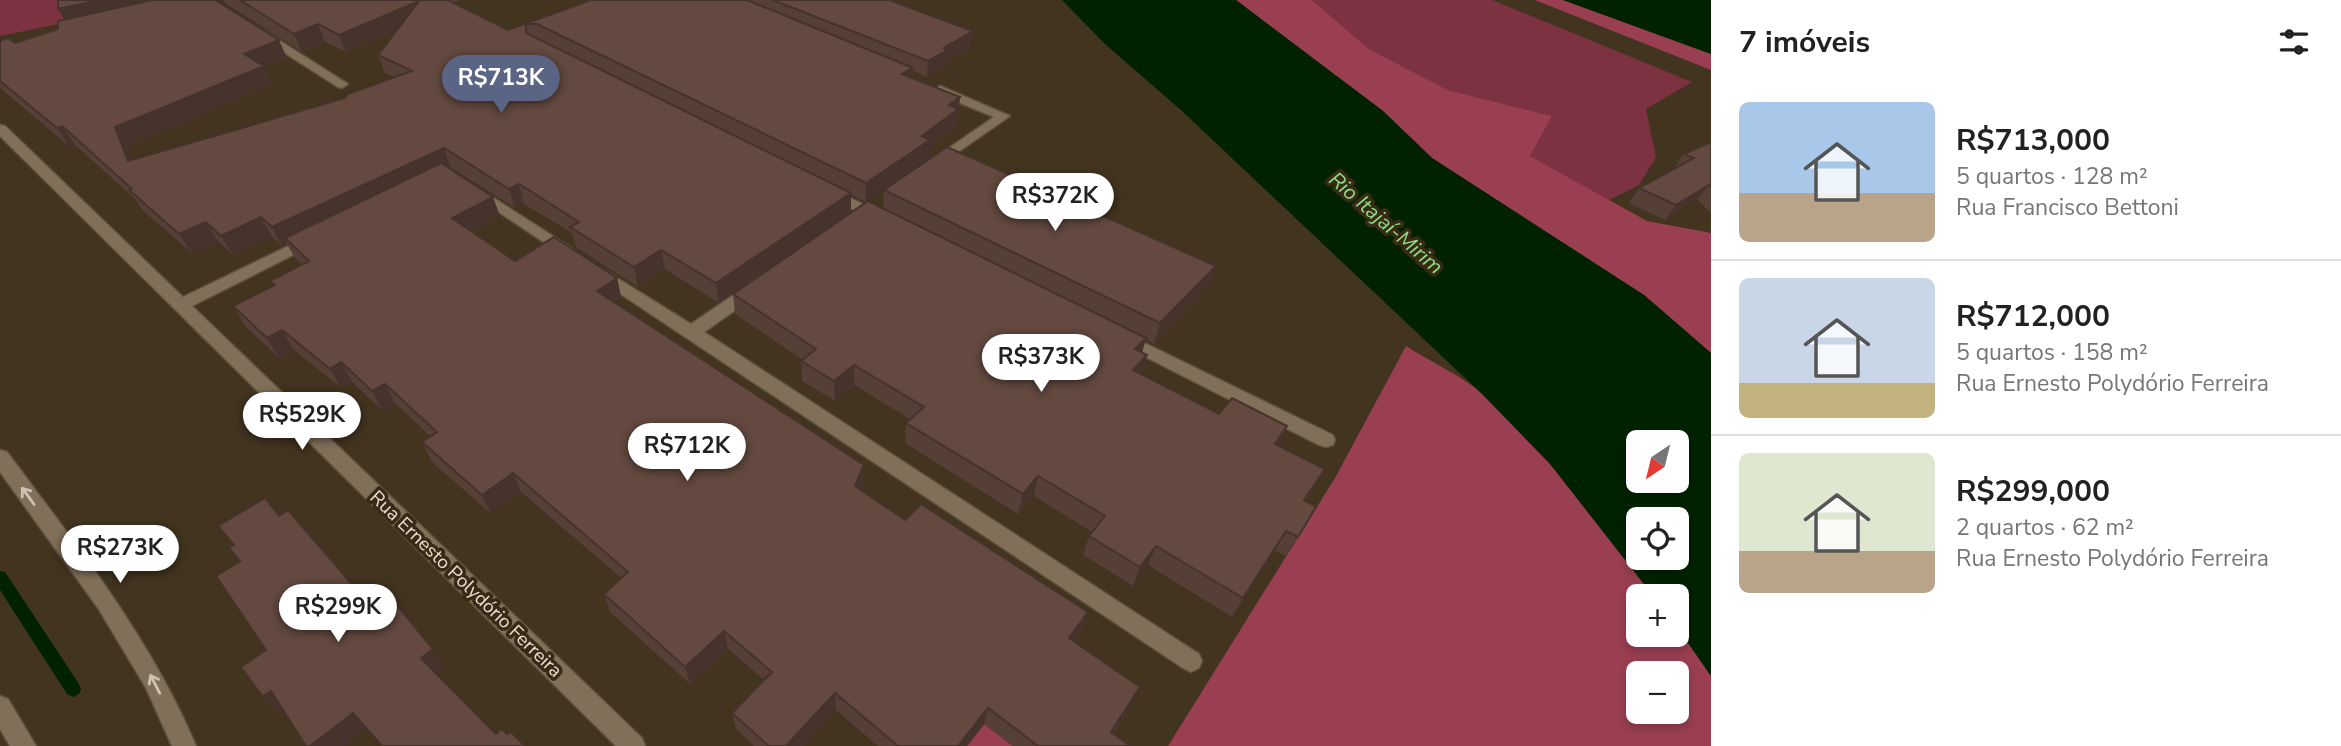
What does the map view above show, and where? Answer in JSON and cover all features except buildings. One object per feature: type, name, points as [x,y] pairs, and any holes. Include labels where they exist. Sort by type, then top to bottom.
[{"type":"street","points":[[247,24],[342,84]]},
{"type":"street","points":[[925,172],[1004,116],[930,86]]},
{"type":"street","name":"Rua Ernesto Polydório Ferreira","points":[[0,129],[633,746]]},
{"type":"street","points":[[460,181],[1191,662]]},
{"type":"street","points":[[818,187],[892,223]]},
{"type":"street","points":[[179,306],[327,233]]},
{"type":"street","points":[[691,333],[769,279]]},
{"type":"street","points":[[1103,328],[1326,440]]},
{"type":"street","points":[[0,457],[106,601],[154,680],[184,746]]},
{"type":"street","points":[[0,707],[24,746]]},
{"type":"shaded area","points":[[0,0],[80,0],[69,22],[0,36]]},
{"type":"shaded area","points":[[1236,0],[1312,0],[1369,49],[1448,90],[1552,116],[1530,156],[1647,221],[1711,233],[1711,353],[1644,295],[1432,158],[1383,111]]},
{"type":"shaded area","points":[[1312,0],[1492,0],[1692,82],[1646,109],[1656,157],[1639,185],[1609,200],[1529,156],[1552,116],[1448,90],[1369,49]]},
{"type":"shaded area","points":[[1535,0],[1563,0],[1711,54],[1711,70]]},
{"type":"shaded area","points":[[1406,346],[1475,388],[1508,418],[1594,518],[1626,560],[1626,570],[1633,570],[1644,584],[1626,584],[1626,647],[1689,647],[1689,644],[1711,676],[1711,746],[1168,746],[1335,478]]},
{"type":"shaded area","points":[[984,724],[1013,746],[967,746]]},
{"type":"water","name":"Rio Itajaí-Mirim","points":[[1062,0],[1236,0],[1383,111],[1432,158],[1644,295],[1711,353],[1711,676],[1689,644],[1689,584],[1644,584],[1633,570],[1689,570],[1689,507],[1626,507],[1626,561],[1550,464],[1482,394],[1182,111],[1105,44]]},
{"type":"water","points":[[1563,0],[1711,0],[1711,54]]},
{"type":"waterway","points":[[0,577],[73,689]]}]
